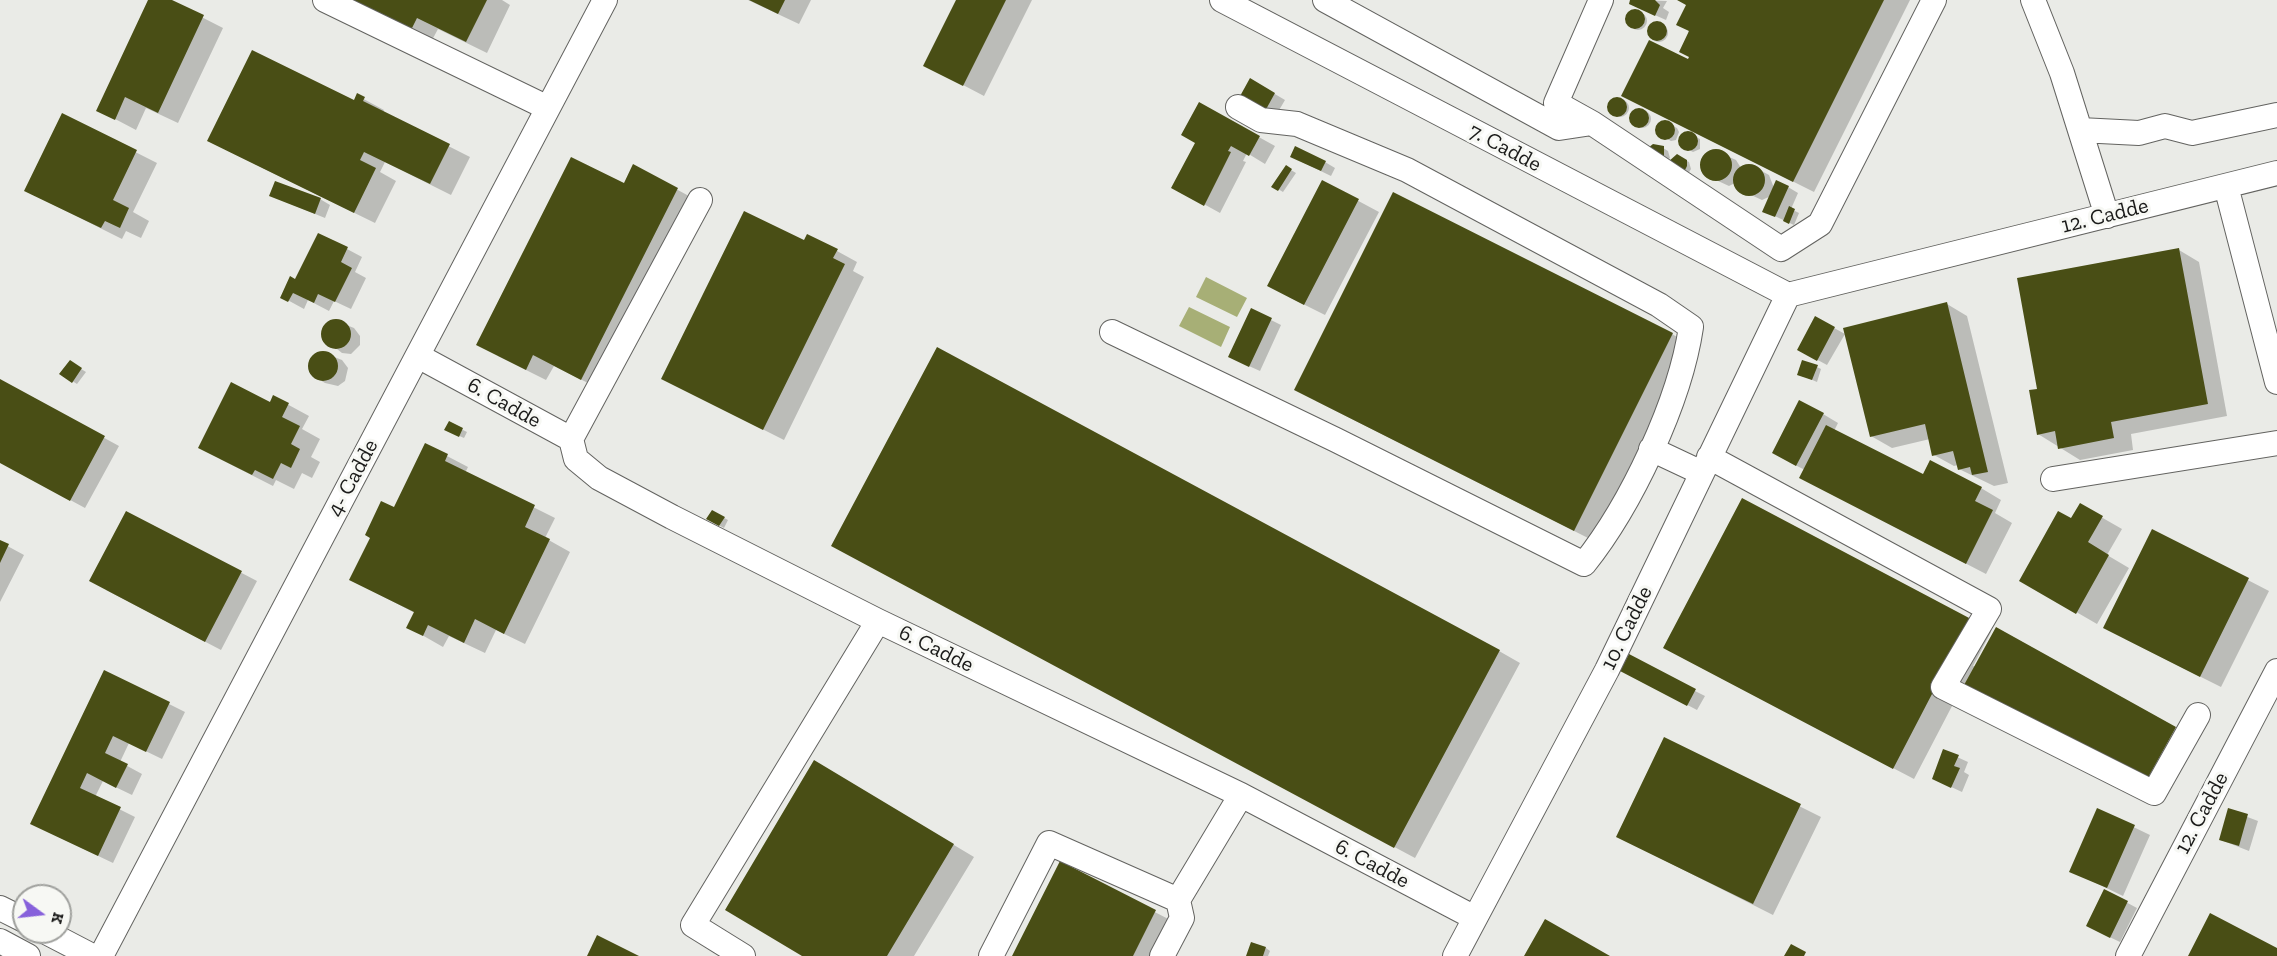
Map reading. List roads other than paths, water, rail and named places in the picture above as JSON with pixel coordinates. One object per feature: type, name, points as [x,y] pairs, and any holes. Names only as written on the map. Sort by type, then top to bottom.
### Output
[{"type":"street","points":[[325,0],[548,108]]},
{"type":"street","name":"4- Cadde","points":[[101,956],[605,0]]},
{"type":"street","name":"7. Cadde","points":[[1222,0],[1788,295]]},
{"type":"street","points":[[1325,0],[1559,128],[1592,123]]},
{"type":"street","points":[[1601,0],[1556,103],[1592,123],[1781,249],[1820,224],[1934,0]]},
{"type":"street","points":[[2033,0],[2062,73],[2107,216]]},
{"type":"street","points":[[1112,332],[1584,564],[1608,533],[1651,449],[1686,360],[1691,327],[1659,305],[1407,170],[1324,134],[1297,124],[1261,120],[1238,107]]},
{"type":"street","points":[[2080,130],[2139,133],[2165,126],[2192,133],[2277,115]]},
{"type":"street","name":"12. Cadde","points":[[1788,295],[2277,173]]},
{"type":"street","points":[[2226,186],[2277,382]]},
{"type":"street","points":[[571,439],[700,200]]},
{"type":"street","name":"10. Cadde","points":[[1455,956],[1607,670],[1788,295]]},
{"type":"street","name":"6. Cadde","points":[[418,356],[571,439],[576,459],[599,478],[878,621],[1241,795],[1475,918]]},
{"type":"street","points":[[2053,479],[2277,443]]},
{"type":"street","points":[[1651,449],[1706,465],[1989,609],[1943,687],[2154,793],[2198,715]]},
{"type":"street","points":[[743,956],[693,925],[878,621]]},
{"type":"street","name":"12. Cadde","points":[[2128,956],[2277,671]]},
{"type":"street","points":[[1162,956],[1182,918],[1178,900],[1241,795]]},
{"type":"street","points":[[991,956],[1049,843],[1178,900]]},
{"type":"street","points":[[0,941],[28,956]]},
{"type":"street","points":[[69,944],[92,956]]}]
